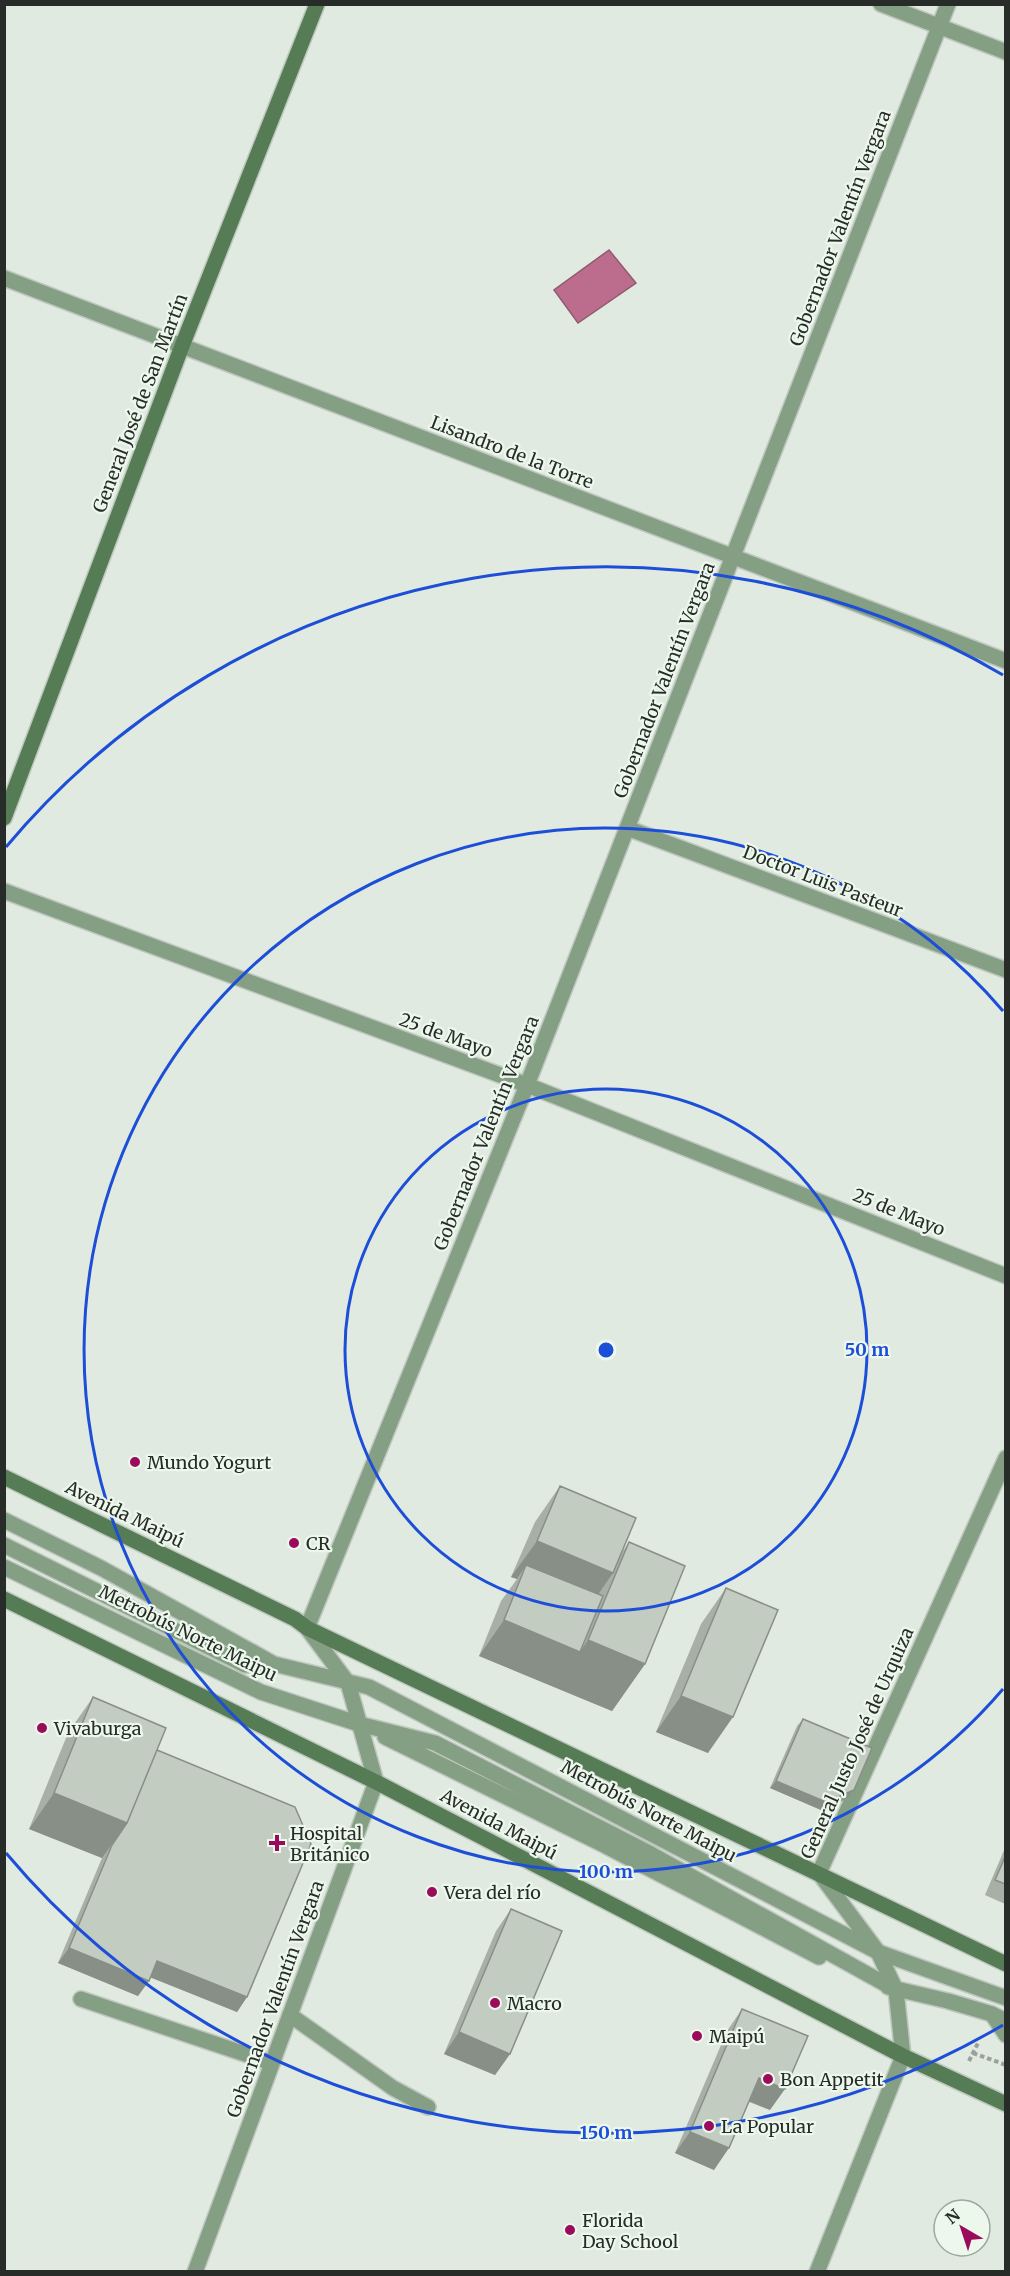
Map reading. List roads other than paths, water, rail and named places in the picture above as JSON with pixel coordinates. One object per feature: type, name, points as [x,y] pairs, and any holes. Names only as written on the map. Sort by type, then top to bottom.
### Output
[{"type":"main road","name":"General José de San Martín","points":[[4,818],[182,346],[317,4]]},
{"type":"main road","name":"Avenida Maipú","points":[[4,1477],[295,1619],[308,1628],[1005,1964]]},
{"type":"main road","name":"Avenida Maipú","points":[[4,1599],[376,1782],[903,2056],[1005,2104]]},
{"type":"street","points":[[881,4],[1005,52]]},
{"type":"street","name":"Gobernador Valentín Vergara","points":[[308,1628],[527,1086],[948,4]]},
{"type":"street","name":"Lisandro de la Torre","points":[[4,278],[1005,661]]},
{"type":"street","name":"Doctor Luis Pasteur","points":[[627,828],[1005,970]]},
{"type":"street","name":"25 de Mayo","points":[[4,891],[527,1086],[1005,1276]]},
{"type":"street","name":"General Justo José de Urquiza","points":[[817,2271],[903,2056],[896,1990],[878,1952],[819,1873],[1005,1458]]},
{"type":"street","name":"Metrobús Norte Maipu","points":[[4,1520],[101,1568],[274,1664],[369,1687],[878,1952],[1005,1998]]},
{"type":"street","name":"Metrobús Norte Maipu","points":[[48,1542],[60,1558],[90,1588]]},
{"type":"street","name":"Metrobús Norte Maipu","points":[[4,1545],[245,1665],[274,1664]]},
{"type":"street","points":[[41,1564],[60,1558]]},
{"type":"street","name":"Metrobús Norte Maipu","points":[[60,1558],[101,1568]]},
{"type":"street","name":"Metrobús Norte Maipu","points":[[4,1567],[261,1692],[358,1724],[607,1839],[651,1854],[896,1990]]},
{"type":"street","points":[[308,1628],[348,1683],[376,1782]]},
{"type":"street","name":"Gobernador Valentín Vergara","points":[[195,2271],[376,1782]]},
{"type":"street","name":"Metrobús Norte Maipu","points":[[607,1839],[632,1854],[649,1870]]},
{"type":"street","name":"Metrobús Norte Maipu","points":[[607,1839],[649,1870],[807,1952],[896,1990],[948,2001],[999,2018],[1005,2035]]},
{"type":"street","name":"Metrobús Norte Maipu","points":[[632,1854],[651,1854]]},
{"type":"street","points":[[81,1999],[272,2063]]},
{"type":"street","points":[[290,2015],[393,2088],[428,2107]]},
{"type":"place","name":"Mundo Yogurt","points":[[135,1462]]},
{"type":"place","name":"CR","points":[[294,1543]]},
{"type":"place","name":"Vivaburga","points":[[42,1728]]},
{"type":"place","name":"Hospital Británico","points":[[277,1843]]},
{"type":"place","name":"Vera del río","points":[[432,1892]]},
{"type":"place","name":"Macro","points":[[495,2003]]},
{"type":"place","name":"Maipú","points":[[697,2036]]},
{"type":"place","name":"Bon Appetit","points":[[768,2079]]},
{"type":"place","name":"La Popular","points":[[709,2126]]},
{"type":"place","name":"Florida Day School","points":[[570,2230]]}]
